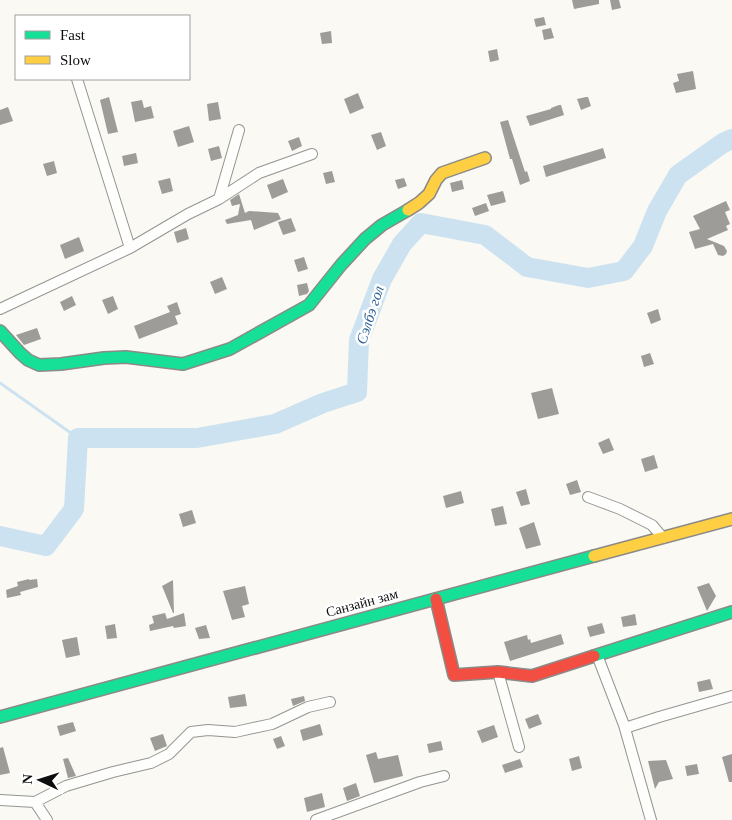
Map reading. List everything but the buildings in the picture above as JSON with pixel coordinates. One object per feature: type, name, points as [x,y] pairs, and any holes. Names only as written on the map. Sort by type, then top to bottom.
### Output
[{"type":"street","points":[[77,80],[130,248]]},
{"type":"street","points":[[219,199],[239,130]]},
{"type":"street","points":[[0,309],[130,248],[188,214],[219,199],[259,173],[312,154]]},
{"type":"street","points":[[0,331],[28,360],[39,365],[126,357],[183,364],[230,349],[310,305],[364,239],[382,225],[419,203],[429,194],[442,173],[484,158]]},
{"type":"street","points":[[588,497],[620,509],[652,525],[663,538]]},
{"type":"street","name":"Санзайн зам","points":[[0,717],[732,519]]},
{"type":"street","points":[[436,599],[454,675],[498,672],[532,676],[732,612]]},
{"type":"street","points":[[597,655],[625,728],[651,820]]},
{"type":"street","points":[[498,672],[519,747]]},
{"type":"street","points":[[625,728],[732,696]]},
{"type":"street","points":[[0,800],[35,802],[66,786],[113,772],[151,764],[169,754],[191,732],[208,730],[235,732],[254,728],[272,724],[308,707],[330,702]]},
{"type":"street","points":[[316,820],[420,782],[444,776]]},
{"type":"street","points":[[35,802],[47,820]]},
{"type":"waterway","name":"Сэлбэ гол","points":[[0,536],[46,546],[74,509],[78,438],[197,438],[275,424],[323,403],[357,392],[359,340],[382,279],[402,244],[421,223],[485,235],[527,267],[588,278],[624,271],[643,246],[657,211],[678,175],[723,143],[732,139]]},
{"type":"waterway","points":[[0,383],[78,438]]},
{"type":"traffic: fast","points":[[0,331],[28,360],[39,365],[126,357],[183,364],[230,349],[309,305],[365,239],[382,225],[408,210]]},
{"type":"traffic: fast","points":[[0,717],[594,556]]},
{"type":"traffic: fast","points":[[594,656],[732,612]]},
{"type":"traffic: slow","points":[[408,210],[429,194],[442,173],[485,158]]},
{"type":"traffic: slow","points":[[594,556],[732,519]]},
{"type":"traffic: jam","points":[[436,599],[454,675],[498,672],[532,676],[594,656]]}]
